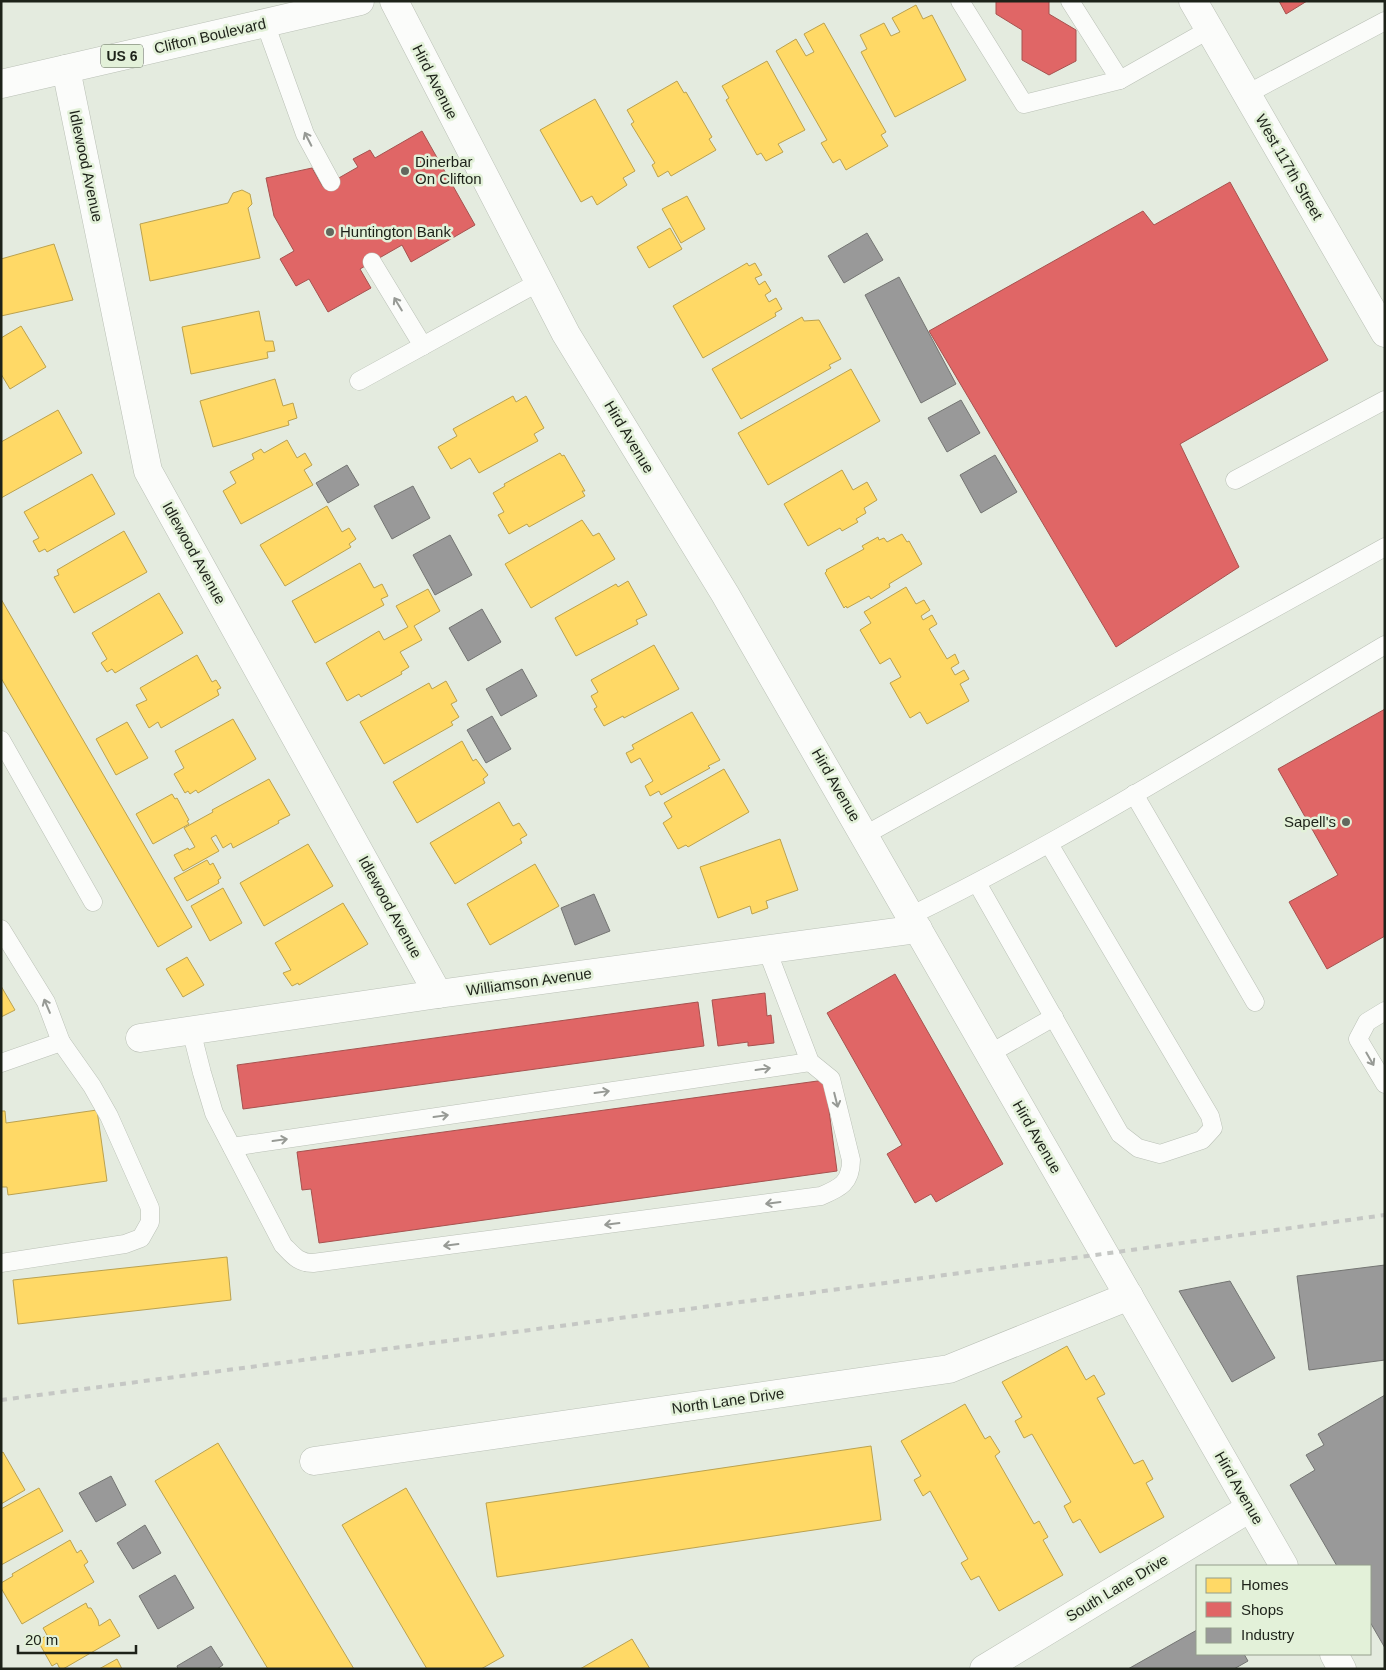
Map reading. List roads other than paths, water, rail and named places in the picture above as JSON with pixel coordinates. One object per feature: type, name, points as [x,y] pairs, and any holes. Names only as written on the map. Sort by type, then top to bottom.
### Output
[{"type":"street","name":"Clifton Boulevard","points":[[1,84],[360,1]]},
{"type":"street","name":"Hird Avenue","points":[[394,1],[566,334],[725,594],[1283,1565]]},
{"type":"street","name":"West 117th Street","points":[[1193,1],[1385,333]]},
{"type":"street","name":"Idlewood Avenue","points":[[66,69],[148,471],[438,994]]},
{"type":"street","name":"Williamson Avenue","points":[[140,1038],[438,994],[767,950],[914,922]]},
{"type":"street","name":"North Lane Drive","points":[[314,1461],[950,1368],[1129,1296]]},
{"type":"street","name":"South Lane Drive","points":[[984,1669],[1250,1508]]},
{"type":"street","points":[[1335,1655],[1342,1669]]},
{"type":"lane","points":[[960,1],[1024,104],[1120,80],[1210,30]]},
{"type":"lane","points":[[1072,2],[1120,80]]},
{"type":"lane","points":[[1247,94],[1385,21]]},
{"type":"lane","points":[[265,23],[305,134],[331,182]]},
{"type":"lane","points":[[372,262],[424,346]]},
{"type":"lane","points":[[360,381],[539,282]]},
{"type":"lane","points":[[1235,480],[1385,400]]},
{"type":"lane","points":[[865,835],[1385,547]]},
{"type":"lane","points":[[914,922],[977,883],[1049,844],[1385,645]]},
{"type":"lane","points":[[1,740],[93,902]]},
{"type":"lane","points":[[1134,794],[1255,1002]]},
{"type":"lane","points":[[977,883],[1120,1134],[1138,1148],[1160,1154],[1202,1140],[1213,1128],[1210,1116],[1049,844]]},
{"type":"lane","points":[[1,929],[46,1002],[61,1042],[92,1086],[109,1116],[150,1208],[150,1222],[141,1238],[125,1244],[1,1263]]},
{"type":"lane","points":[[191,1030],[214,1113],[283,1244],[304,1263],[821,1196],[836,1190],[846,1181],[851,1171],[851,1160],[831,1079],[810,1062],[767,950]]},
{"type":"lane","points":[[1385,1011],[1367,1022],[1358,1039],[1385,1084]]},
{"type":"lane","points":[[989,1054],[1054,1017]]},
{"type":"lane","points":[[1,1063],[61,1042]]},
{"type":"lane","points":[[232,1147],[810,1062]]},
{"type":"railway","points":[[1,1400],[1385,1215]]},
{"type":"place","name":"Dinerbar On Clifton","points":[[405,171]]},
{"type":"place","name":"Huntington Bank","points":[[330,232]]},
{"type":"place","name":"Sapell's","points":[[1346,822]]}]
